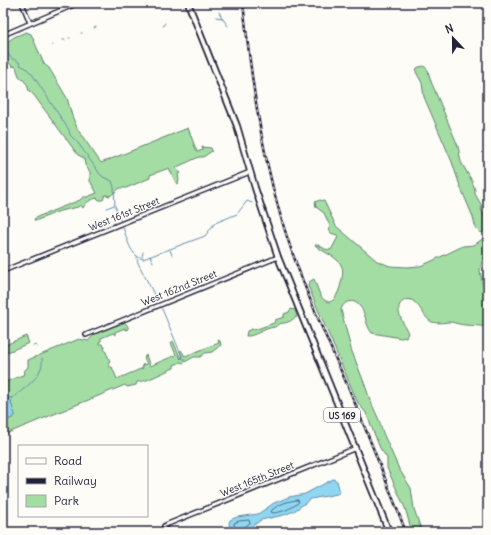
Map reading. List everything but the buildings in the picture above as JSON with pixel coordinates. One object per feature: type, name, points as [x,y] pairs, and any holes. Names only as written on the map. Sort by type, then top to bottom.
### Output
[{"type":"highway","name":"US 169","points":[[188,3],[237,126],[261,208],[278,257],[390,532]]},
{"type":"street","points":[[22,3],[30,23]]},
{"type":"street","points":[[3,35],[78,3]]},
{"type":"street","name":"West 161st Street","points":[[3,271],[250,172]]},
{"type":"street","name":"West 162nd Street","points":[[86,335],[278,257]]},
{"type":"street","name":"West 165th Street","points":[[164,532],[164,526],[174,521],[356,448]]},
{"type":"green space","points":[[26,32],[31,34],[44,64],[49,68],[67,98],[78,130],[101,163],[188,128],[197,152],[203,150],[202,147],[211,148],[212,151],[203,157],[199,157],[177,167],[176,169],[181,173],[178,174],[178,184],[176,183],[169,168],[150,175],[150,178],[126,188],[120,188],[110,196],[105,195],[103,200],[99,200],[97,198],[90,200],[83,208],[80,205],[78,207],[60,211],[35,221],[34,219],[37,217],[80,200],[83,197],[97,193],[90,181],[90,172],[85,165],[84,158],[78,155],[33,94],[29,91],[27,84],[19,76],[16,67],[12,66],[3,56],[3,45],[14,37]]},
{"type":"green space","points":[[424,66],[428,70],[430,79],[458,146],[461,162],[472,181],[475,194],[482,206],[481,209],[488,226],[486,231],[480,233],[476,229],[473,217],[452,162],[424,97],[422,83],[416,72],[417,68]]},
{"type":"green space","points":[[320,200],[324,201],[336,226],[377,261],[390,266],[420,266],[463,246],[474,245],[488,235],[488,252],[482,261],[480,270],[483,287],[488,295],[488,328],[462,325],[451,322],[432,322],[428,320],[415,302],[407,300],[402,302],[399,309],[400,317],[408,333],[406,337],[401,338],[372,333],[369,329],[362,309],[355,302],[350,301],[346,303],[341,310],[351,349],[370,400],[399,469],[411,488],[414,509],[422,532],[412,532],[405,508],[387,468],[387,458],[380,448],[366,413],[358,403],[308,286],[309,282],[314,279],[318,291],[322,297],[326,301],[330,302],[334,300],[337,295],[343,271],[340,263],[334,257],[315,245],[331,250],[338,237],[337,235],[331,233],[329,230],[330,226],[324,213],[316,207],[315,202]]},
{"type":"green space","points":[[291,309],[295,310],[297,317],[289,322],[246,336],[247,331],[274,323],[275,320],[284,317],[284,314],[289,312]]},
{"type":"green space","points":[[124,322],[129,329],[126,330],[125,328],[115,332],[115,335],[113,333],[101,338],[101,341],[99,342],[106,347],[104,348],[110,361],[108,363],[110,367],[112,367],[117,379],[143,368],[142,365],[147,364],[144,358],[146,355],[150,366],[176,355],[171,343],[173,341],[181,359],[181,350],[185,356],[219,343],[218,340],[220,341],[221,345],[212,352],[205,353],[200,357],[194,357],[183,363],[181,362],[174,365],[174,368],[150,379],[137,382],[136,385],[127,387],[125,385],[3,435],[3,422],[14,417],[15,415],[11,398],[3,399],[3,383],[25,374],[24,371],[28,367],[28,360],[79,339],[88,341],[96,333]]},
{"type":"green space","points":[[26,336],[29,343],[3,354],[3,346]]},
{"type":"water","points":[[12,398],[11,403],[15,415],[14,417],[3,422],[3,399]]},
{"type":"water","points":[[333,479],[337,481],[340,492],[337,494],[311,499],[294,511],[284,515],[261,520],[244,532],[232,532],[230,530],[230,520],[237,517],[258,514],[274,503],[289,497],[305,494]]},
{"type":"waterway","points":[[219,12],[228,26]]},
{"type":"waterway","points":[[216,17],[221,18]]},
{"type":"waterway","points":[[3,43],[11,58],[19,62],[20,65],[32,74],[69,130],[70,135],[78,143],[100,174],[112,181],[114,187],[115,206],[120,220]]},
{"type":"waterway","points":[[123,227],[132,250],[143,259],[205,236],[215,223],[237,214],[247,201],[252,203]]},
{"type":"waterway","points":[[107,208],[114,205]]},
{"type":"waterway","points":[[170,250],[172,255]]},
{"type":"waterway","points":[[142,257],[143,252]]},
{"type":"waterway","points":[[150,256],[153,262]]},
{"type":"waterway","points":[[137,257],[138,263],[157,300]]},
{"type":"waterway","points":[[162,309],[183,359],[185,359]]},
{"type":"waterway","points":[[33,346],[36,345],[37,347]]},
{"type":"waterway","points":[[12,398],[28,386],[37,376],[42,364],[42,358]]},
{"type":"railway","points":[[243,3],[253,83],[262,136],[280,214],[294,259],[371,442],[406,532]]}]
